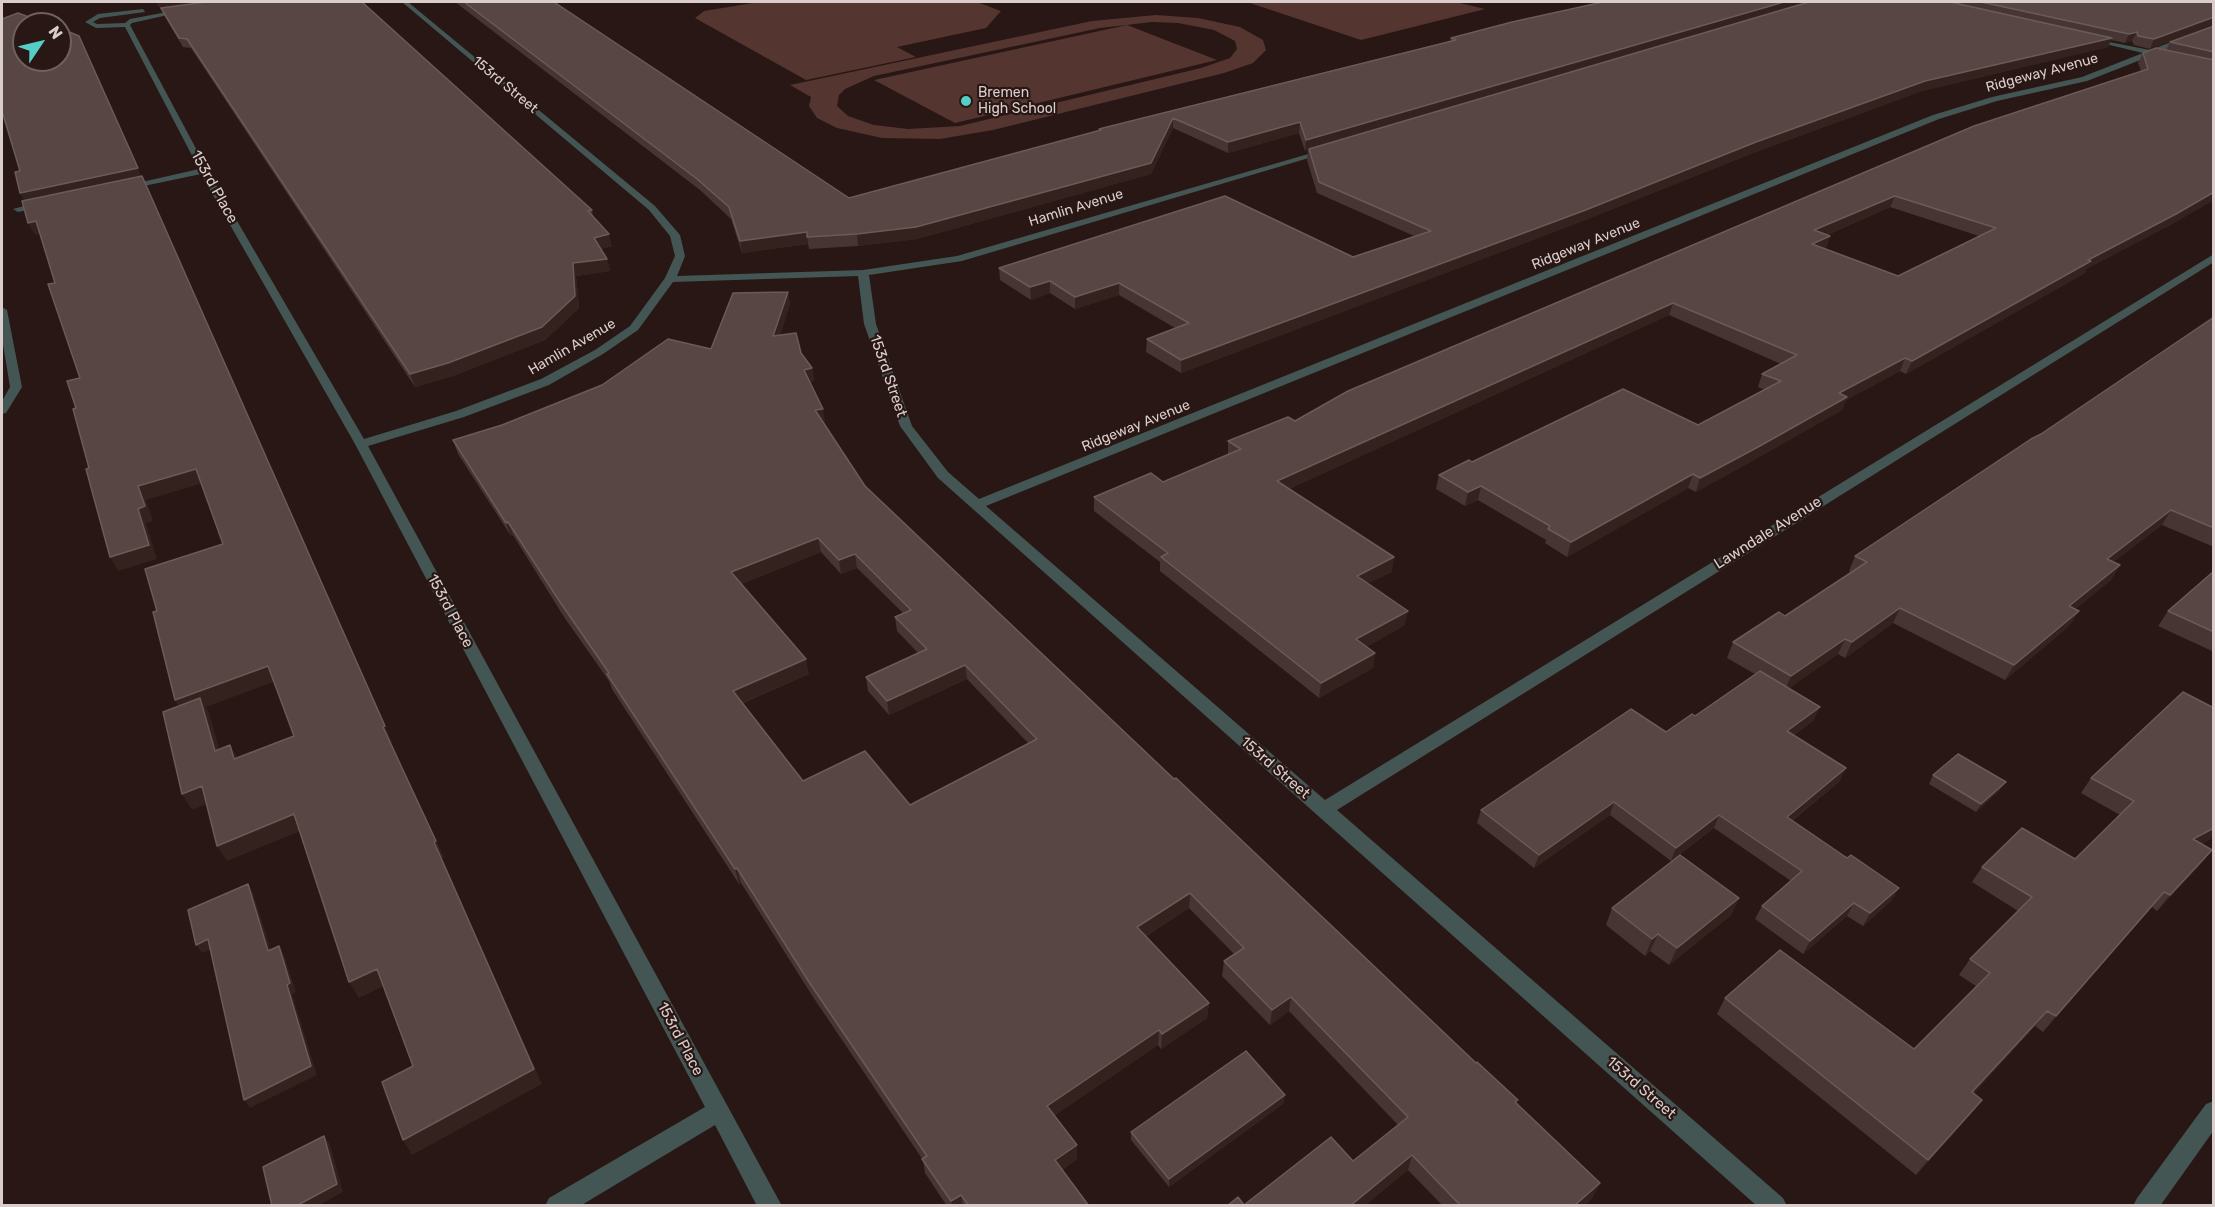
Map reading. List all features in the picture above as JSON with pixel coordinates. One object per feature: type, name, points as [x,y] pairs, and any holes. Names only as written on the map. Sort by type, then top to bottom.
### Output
[{"type":"street","name":"153rd Street","points":[[405,2],[664,221],[675,235],[680,247],[678,264],[670,279]]},
{"type":"street","points":[[151,15],[149,11],[135,11],[98,16],[88,22],[96,27],[128,23],[151,15],[187,10]]},
{"type":"street","name":"153rd Place","points":[[128,23],[204,171],[361,444],[770,1206]]},
{"type":"street","name":"Ridgeway Avenue","points":[[976,505],[1936,117],[1995,99],[2084,79],[2214,28]]},
{"type":"street","points":[[2085,38],[2170,57]]},
{"type":"street","name":"Hamlin Avenue","points":[[361,444],[460,414],[545,382],[599,352],[634,328],[670,279],[863,273],[958,259],[1334,147]]},
{"type":"street","points":[[111,190],[204,171]]},
{"type":"street","points":[[18,209],[53,202]]},
{"type":"street","name":"Lawndale Avenue","points":[[1323,810],[2214,257]]},
{"type":"street","name":"153rd Street","points":[[863,273],[870,324],[906,426],[943,475],[1775,1206]]},
{"type":"street","points":[[2,310],[16,387],[2,410]]},
{"type":"street","points":[[558,1206],[718,1111]]},
{"type":"street","points":[[2145,1206],[2214,1111]]},
{"type":"shaded area","points":[[759,2],[977,2],[1001,11],[986,28],[897,47],[916,57],[806,80],[695,18],[704,11]]},
{"type":"shaded area","points":[[1247,2],[1456,2],[1485,9],[1361,40]]},
{"type":"shaded area","points":[[1156,15],[1198,18],[1240,27],[1263,40],[1266,50],[1253,63],[1224,73],[993,130],[940,139],[882,138],[837,128],[817,118],[809,106],[811,97],[790,85],[1092,21]],"holes":[[[1152,22],[1178,23],[1214,30],[1235,41],[1237,49],[1230,58],[1201,68],[960,126],[908,129],[874,125],[848,116],[837,106],[839,95],[845,89],[874,76],[1100,28]]]},
{"type":"shaded area","points":[[1127,25],[1217,60],[955,123],[874,80]]},
{"type":"building","points":[[206,2],[362,2],[592,210],[588,211],[609,234],[594,238],[607,259],[573,263],[575,296],[542,327],[448,363],[410,374],[187,39],[179,38],[161,8]]},
{"type":"building","points":[[464,2],[554,2],[849,198],[1101,130],[1099,129],[1456,40],[1451,38],[1512,22],[1603,2],[1784,2],[1306,140],[1300,122],[1228,142],[1173,118],[1151,163],[916,227],[807,237],[807,232],[740,241],[729,207],[697,179]]},
{"type":"building","points":[[1809,2],[1950,2],[2112,38],[1925,81],[1756,142],[1583,211],[1181,360],[1147,339],[1189,323],[1119,283],[1075,297],[1050,281],[1030,287],[999,268],[1225,196],[1353,257],[1431,231],[1319,182],[1309,149]]},
{"type":"building","points":[[1981,2],[2214,2],[2214,17],[2154,39],[2138,36],[2137,32],[2129,34]]},
{"type":"building","points":[[12,15],[12,72],[72,72],[72,33],[79,36],[138,168],[20,193],[15,172],[20,171],[2,111],[2,19]]},
{"type":"building","points":[[2214,26],[2214,52],[2170,42]]},
{"type":"building","points":[[2156,48],[2214,60],[2214,192],[2088,260],[2091,261],[1912,361],[1905,358],[1839,393],[1847,397],[1758,447],[1700,478],[1693,474],[1571,542],[1548,529],[1550,526],[1481,486],[1468,492],[1439,475],[1469,460],[1472,462],[1623,389],[1698,425],[1781,381],[1762,374],[1797,355],[1673,303],[1277,481],[1394,557],[1357,576],[1408,611],[1356,639],[1375,653],[1321,683],[1161,557],[1168,553],[1094,497],[1151,473],[1163,482],[1241,449],[1228,441],[1288,417],[1295,421],[1348,391],[1974,126],[2148,69],[2143,53]],"holes":[[[1895,196],[1996,228],[1898,276],[1812,244],[1830,236],[1814,230]]]},
{"type":"building","points":[[142,176],[385,726],[383,727],[436,841],[434,842],[534,1069],[403,1140],[382,1082],[413,1066],[377,969],[349,982],[294,814],[217,846],[202,786],[182,794],[163,712],[200,698],[215,751],[230,745],[234,759],[294,736],[268,666],[175,700],[153,612],[157,611],[145,569],[223,544],[196,469],[138,486],[145,506],[138,509],[149,545],[110,557],[86,469],[89,468],[73,409],[76,408],[67,381],[80,378],[48,284],[55,283],[36,221],[28,223],[22,201]]},
{"type":"building","points":[[788,292],[773,336],[796,333],[801,353],[812,368],[804,370],[823,409],[815,410],[865,486],[1476,1063],[1518,1100],[1515,1102],[1600,1183],[1574,1206],[1461,1206],[1412,1155],[1350,1206],[1227,1206],[1238,1197],[1244,1205],[1331,1137],[1353,1161],[1408,1117],[1291,997],[1272,1010],[1224,961],[1244,948],[1190,893],[1137,927],[1209,1003],[1162,1034],[1159,1030],[1047,1106],[1077,1145],[1055,1160],[1089,1206],[969,1206],[961,1195],[951,1201],[922,1159],[927,1156],[809,982],[737,868],[735,869],[607,674],[609,673],[508,522],[506,523],[453,440],[502,425],[602,385],[668,339],[711,349],[733,293]],"holes":[[[818,538],[839,560],[855,554],[911,610],[895,617],[927,649],[866,677],[887,701],[965,665],[1037,739],[910,805],[865,751],[803,781],[733,691],[806,659],[731,572]]]},
{"type":"building","points":[[2214,317],[2214,528],[2171,510],[2107,559],[2120,565],[2069,606],[2079,611],[2014,665],[1900,608],[1852,642],[1845,639],[1791,676],[1733,642],[1779,612],[1785,616],[1867,562],[1855,556]]},
{"type":"building","points":[[2214,571],[2214,632],[2168,611]]},
{"type":"building","points":[[1760,671],[1820,707],[1787,731],[1846,768],[1787,817],[1847,858],[1851,855],[1899,888],[1870,913],[1854,903],[1810,941],[1762,906],[1802,871],[1719,815],[1676,848],[1614,802],[1539,855],[1481,810],[1631,709],[1666,732],[1692,714],[1695,716]]},
{"type":"building","points":[[2183,692],[2214,708],[2214,828],[2193,839],[2212,850],[2170,895],[2164,892],[2056,1016],[2047,1011],[1972,1092],[1982,1100],[1928,1160],[1725,998],[1780,950],[1914,1049],[1990,973],[1970,959],[2032,897],[1982,867],[2022,828],[2075,859],[2134,801],[2091,778]]},
{"type":"building","points":[[1958,754],[2006,782],[1981,804],[1933,775]]},
{"type":"building","points":[[1680,855],[1739,898],[1677,948],[1658,934],[1652,939],[1612,908]]},
{"type":"building","points":[[248,884],[268,951],[279,946],[290,983],[287,985],[311,1066],[244,1100],[208,939],[196,945],[188,910]]},
{"type":"building","points":[[1246,1051],[1285,1095],[1169,1179],[1131,1132]]},
{"type":"building","points":[[324,1136],[337,1184],[296,1206],[272,1206],[263,1167]]},
{"type":"place","name":"Bremen High School","points":[[966,101]]}]
